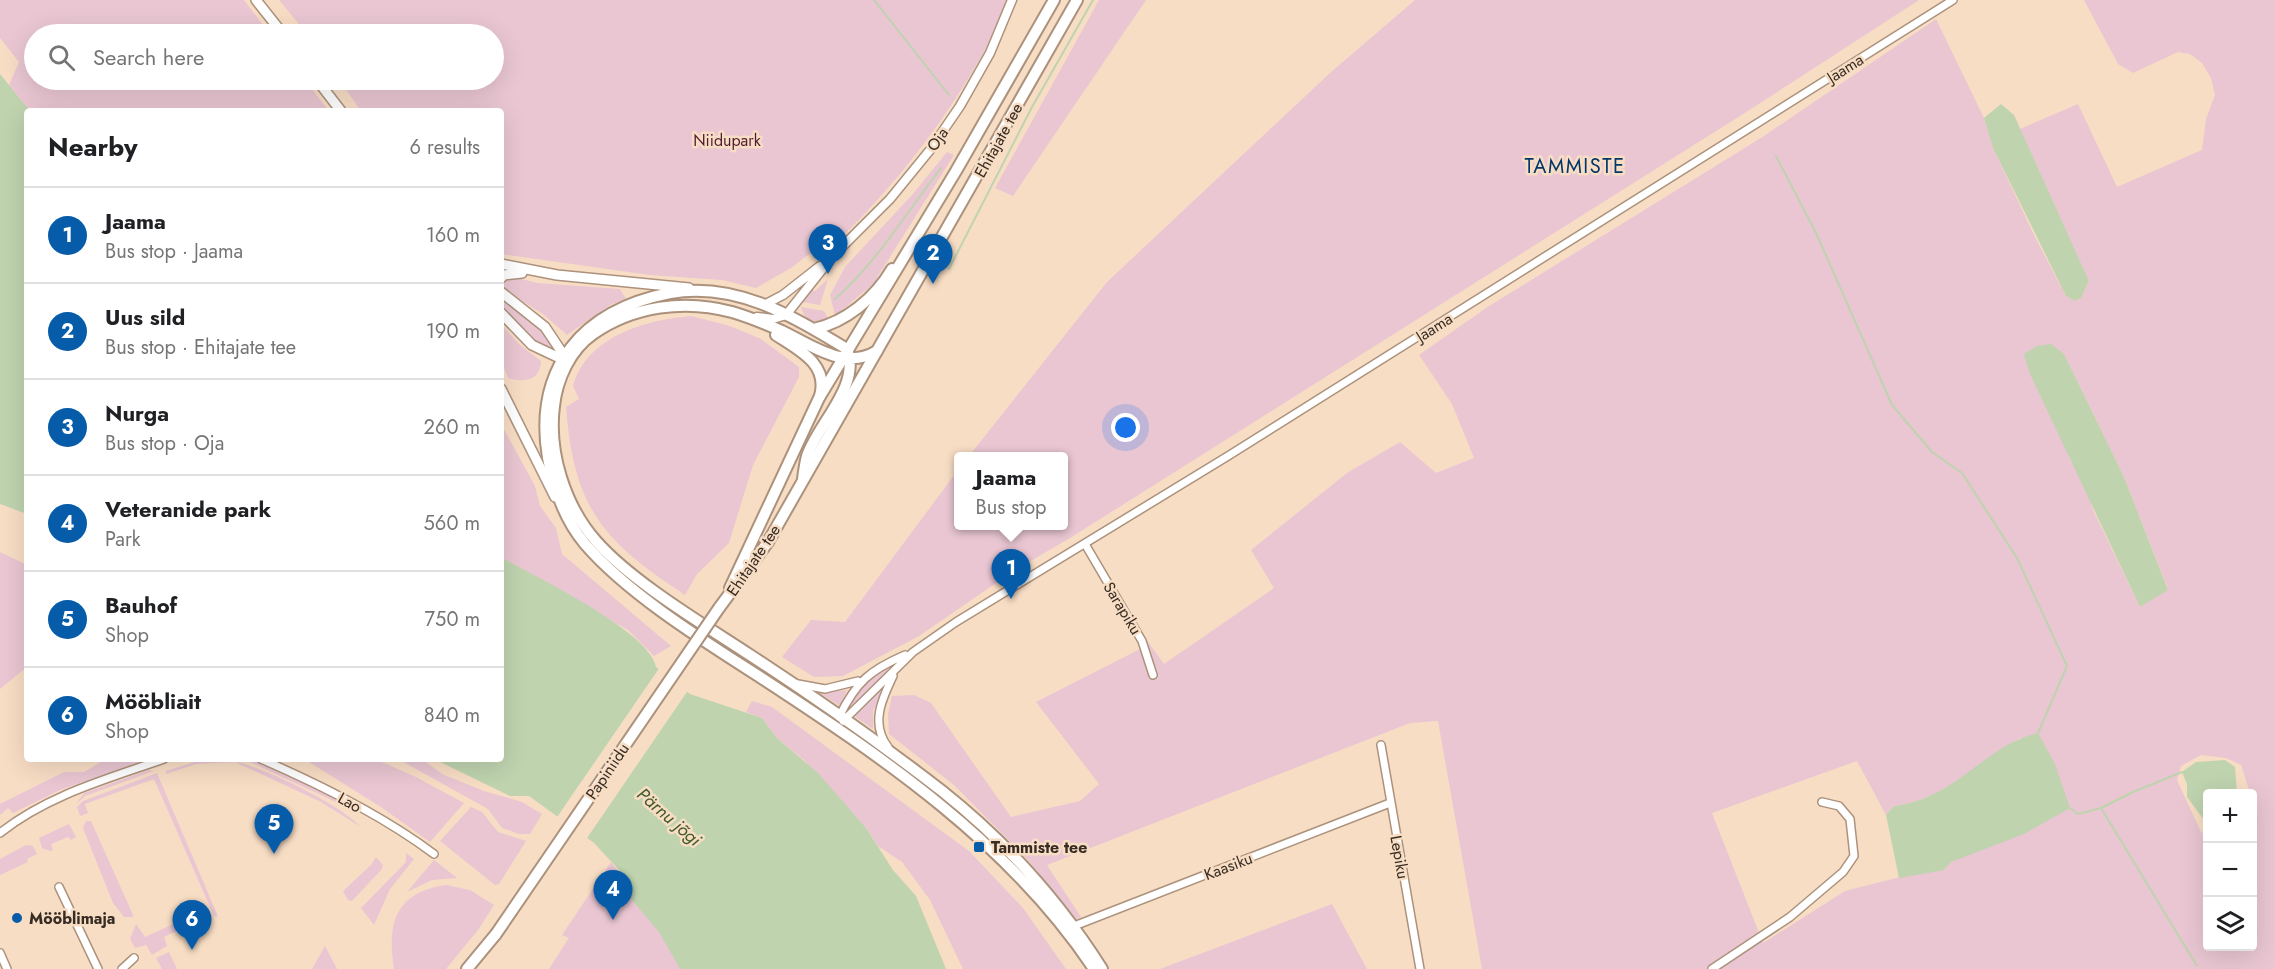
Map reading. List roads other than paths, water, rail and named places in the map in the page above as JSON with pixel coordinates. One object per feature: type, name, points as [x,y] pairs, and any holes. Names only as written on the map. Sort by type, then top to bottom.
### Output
[{"type":"main road","points":[[256,0],[275,24]]},
{"type":"main road","name":"Ehitajate tee","points":[[719,608],[819,398],[956,171],[1054,0]]},
{"type":"main road","name":"Ehitajate tee","points":[[719,608],[768,542],[1077,0]]},
{"type":"main road","points":[[325,90],[339,108]]},
{"type":"main road","points":[[814,329],[835,324],[873,293],[886,278],[944,181],[956,171]]},
{"type":"main road","points":[[504,265],[557,275]]},
{"type":"main road","points":[[504,277],[513,273],[557,275],[732,293],[764,305],[814,329],[847,355],[849,373],[808,455],[802,479]]},
{"type":"main road","points":[[560,507],[546,444],[545,415],[550,387],[564,359],[587,329],[616,312],[654,297],[698,289]]},
{"type":"main road","points":[[504,294],[545,327],[564,359]]},
{"type":"main road","points":[[877,351],[866,358],[819,351],[781,331],[742,315],[716,308],[687,306],[646,310],[613,322],[593,334],[564,359],[554,401],[553,440],[563,482],[582,522],[611,556],[711,630],[842,717],[960,806],[1011,853],[1102,969]]},
{"type":"main road","points":[[742,315],[799,350],[817,366],[822,381],[819,398]]},
{"type":"main road","points":[[504,316],[532,345],[564,359]]},
{"type":"main road","points":[[504,395],[560,507],[585,544],[628,583],[693,634],[834,728],[961,823],[1010,866],[1071,927],[1094,969]]},
{"type":"main road","name":"Papiniidu","points":[[474,969],[719,608]]},
{"type":"main road","name":"Papiniidu","points":[[467,969],[496,934]]},
{"type":"street","name":"Oja","points":[[786,315],[832,257],[890,199],[930,150],[960,106],[990,52],[1012,0]]},
{"type":"street","name":"Jaama","points":[[791,682],[825,689],[862,679],[913,652],[1953,0]]},
{"type":"street","name":"Oja","points":[[764,305],[783,295],[832,257]]},
{"type":"street","points":[[742,315],[773,319],[786,315]]},
{"type":"street","name":"Sarapiku","points":[[1085,544],[1142,641],[1153,675]]},
{"type":"street","name":"Jaama","points":[[834,728],[842,717],[913,652]]},
{"type":"street","name":"Jaama","points":[[895,756],[880,735],[878,714],[896,668]]},
{"type":"street","name":"Jaama","points":[[842,717],[850,694],[862,679]]},
{"type":"street","name":"Lepiku","points":[[1381,745],[1420,969]]},
{"type":"street","points":[[0,833],[37,808],[65,795],[156,762]]},
{"type":"street","name":"Lao","points":[[267,762],[340,796],[411,837],[434,854]]},
{"type":"street","points":[[1712,969],[1790,917],[1843,872],[1854,856],[1850,819],[1839,806],[1822,802]]},
{"type":"street","name":"Kaasiku","points":[[1071,927],[1390,804]]},
{"type":"street","points":[[59,887],[98,969]]},
{"type":"street","points":[[0,953],[7,969]]},
{"type":"street","points":[[122,969],[134,958]]},
{"type":"water","points":[[0,74],[28,108],[24,108],[24,513],[0,504]]},
{"type":"water","points":[[2001,104],[2014,115],[2089,281],[2081,298],[2075,301],[2066,296],[1993,148],[1984,118]]},
{"type":"water","points":[[2051,344],[2064,354],[2124,477],[2168,590],[2140,607],[2030,374],[2024,354],[2037,346]]},
{"type":"water","name":"Pärnu jõgi","points":[[504,559],[589,606],[634,637],[649,653],[656,667],[690,694],[762,718],[777,738],[818,773],[866,828],[893,870],[916,896],[946,969],[680,969],[659,932],[632,900],[620,871],[594,843],[529,796],[510,796],[440,762],[504,762]]},
{"type":"water","points":[[2038,733],[2055,764],[2070,808],[2024,834],[1951,862],[1944,870],[1899,878],[1886,815],[1894,806],[1936,793],[2001,749]]},
{"type":"water","points":[[2225,760],[2235,767],[2237,789],[2203,789],[2203,819],[2187,797],[2187,784],[2182,772],[2196,762]]},
{"type":"waterway","points":[[874,0],[949,95]]},
{"type":"waterway","points":[[949,269],[1032,107],[1093,0]]},
{"type":"waterway","points":[[1776,156],[1816,233],[1892,405],[1932,452],[1962,473],[2017,558],[2067,666],[2038,733]]},
{"type":"waterway","points":[[835,299],[878,253],[941,168]]},
{"type":"waterway","points":[[2101,808],[2182,772]]},
{"type":"waterway","points":[[2070,808],[2078,814],[2101,808],[2197,966]]},
{"type":"place","name":"Nurga","points":[[828,274]]},
{"type":"place","name":"Uus sild","points":[[933,284]]},
{"type":"place","name":"Jaama","points":[[1011,599]]},
{"type":"place","name":"Tammiste tee","points":[[979,847]]},
{"type":"place","name":"Bauhof","points":[[274,854]]},
{"type":"place","name":"Mööblimaja","points":[[17,918]]},
{"type":"place","name":"Veteranide park","points":[[613,920]]},
{"type":"place","name":"Mööbliait","points":[[192,950]]},
{"type":"district","name":"TAMMISTE","points":[[1575,166]]},
{"type":"park label","name":"Niidupark","points":[[727,140]]}]
